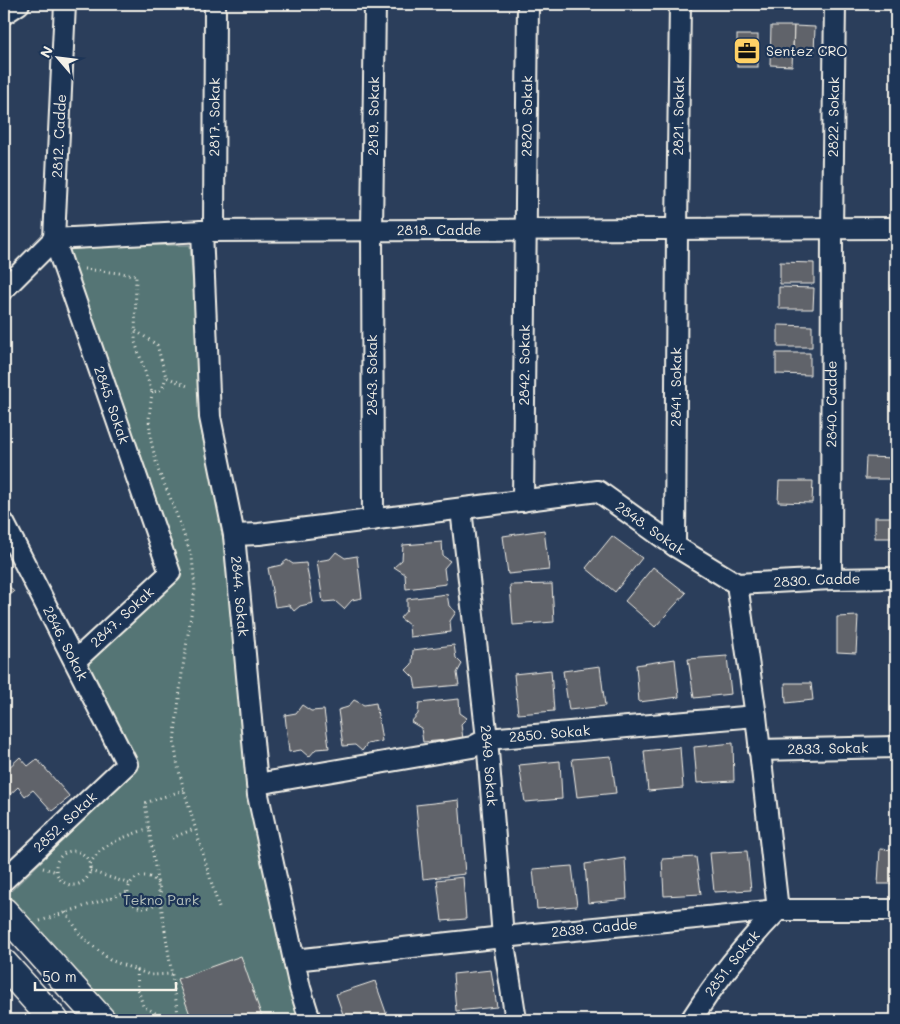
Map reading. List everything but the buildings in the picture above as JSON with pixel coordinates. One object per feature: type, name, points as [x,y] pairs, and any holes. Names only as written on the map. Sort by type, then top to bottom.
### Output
[{"type":"main road","points":[[11,920],[101,1020]]},
{"type":"main road","points":[[4,964],[54,1020]]},
{"type":"street","points":[[4,14],[18,4]]},
{"type":"street","name":"2812. Cadde","points":[[54,239],[65,4]]},
{"type":"street","name":"2817. Sokak","points":[[208,230],[215,4]]},
{"type":"street","name":"2819. Sokak","points":[[372,230],[375,4]]},
{"type":"street","name":"2820. Sokak","points":[[524,229],[528,4]]},
{"type":"street","name":"2821. Sokak","points":[[677,229],[680,4]]},
{"type":"street","name":"2822. Sokak","points":[[832,228],[836,4]]},
{"type":"street","name":"2840. Cadde","points":[[831,579],[832,228]]},
{"type":"street","name":"2818. Cadde","points":[[54,239],[208,230],[896,228]]},
{"type":"street","name":"2842. Sokak","points":[[523,501],[524,229]]},
{"type":"street","name":"2841. Sokak","points":[[675,546],[677,229]]},
{"type":"street","name":"2844. Sokak","points":[[208,230],[210,417],[234,535],[257,784],[294,960]]},
{"type":"street","name":"2843. Sokak","points":[[372,230],[373,520]]},
{"type":"street","points":[[4,289],[54,239]]},
{"type":"street","name":"2845. Sokak","points":[[54,239],[170,573]]},
{"type":"street","name":"2848. Sokak","points":[[234,535],[259,534],[598,491],[675,546],[737,584]]},
{"type":"street","name":"2849. Sokak","points":[[461,508],[487,739],[503,937],[516,1020]]},
{"type":"street","name":"2846. Sokak","points":[[4,523],[127,764]]},
{"type":"street","name":"2847. Sokak","points":[[75,661],[170,573]]},
{"type":"street","name":"2830. Cadde","points":[[737,584],[896,578]]},
{"type":"street","points":[[737,584],[756,716],[778,910]]},
{"type":"street","name":"2850. Sokak","points":[[257,784],[472,747],[487,739],[756,716]]},
{"type":"street","name":"2833. Sokak","points":[[759,750],[896,747]]},
{"type":"street","name":"2852. Sokak","points":[[4,880],[127,764]]},
{"type":"street","name":"2839. Cadde","points":[[294,960],[778,910],[896,910]]},
{"type":"street","name":"2851. Sokak","points":[[691,1020],[730,963],[778,910]]},
{"type":"street","points":[[294,960],[310,1020]]},
{"type":"path","points":[[64,267],[136,275],[136,342],[152,392],[151,441],[158,470],[192,557],[195,589],[176,713],[174,742],[178,767],[194,829],[219,908]]},
{"type":"path","points":[[136,331],[157,345],[166,377],[163,387],[158,391],[152,392]]},
{"type":"path","points":[[166,377],[209,395]]},
{"type":"path","points":[[137,970],[138,989],[143,1006],[159,1015],[178,1020],[172,974],[159,888],[154,880],[144,876],[138,877],[130,884],[128,892],[132,904],[137,906],[146,908],[156,903],[160,894],[145,803],[184,790]]},
{"type":"path","points":[[90,865],[84,855],[74,851],[63,854],[59,858],[56,870],[60,880],[70,885],[85,881],[95,855],[102,848],[149,828]]},
{"type":"path","points":[[172,838],[194,829]]},
{"type":"path","points":[[90,871],[130,884]]},
{"type":"path","points":[[11,920],[66,912],[128,892]]},
{"type":"path","points":[[66,912],[81,936],[110,960],[150,976],[172,974]]},
{"type":"green space","name":"Tekno Park","points":[[67,245],[190,245],[202,410],[223,540],[246,762],[303,1020],[121,1020],[7,895],[139,766],[86,663],[172,586],[181,575],[64,267]]},
{"type":"place","name":"Sentez CRO","points":[[747,51]]}]
